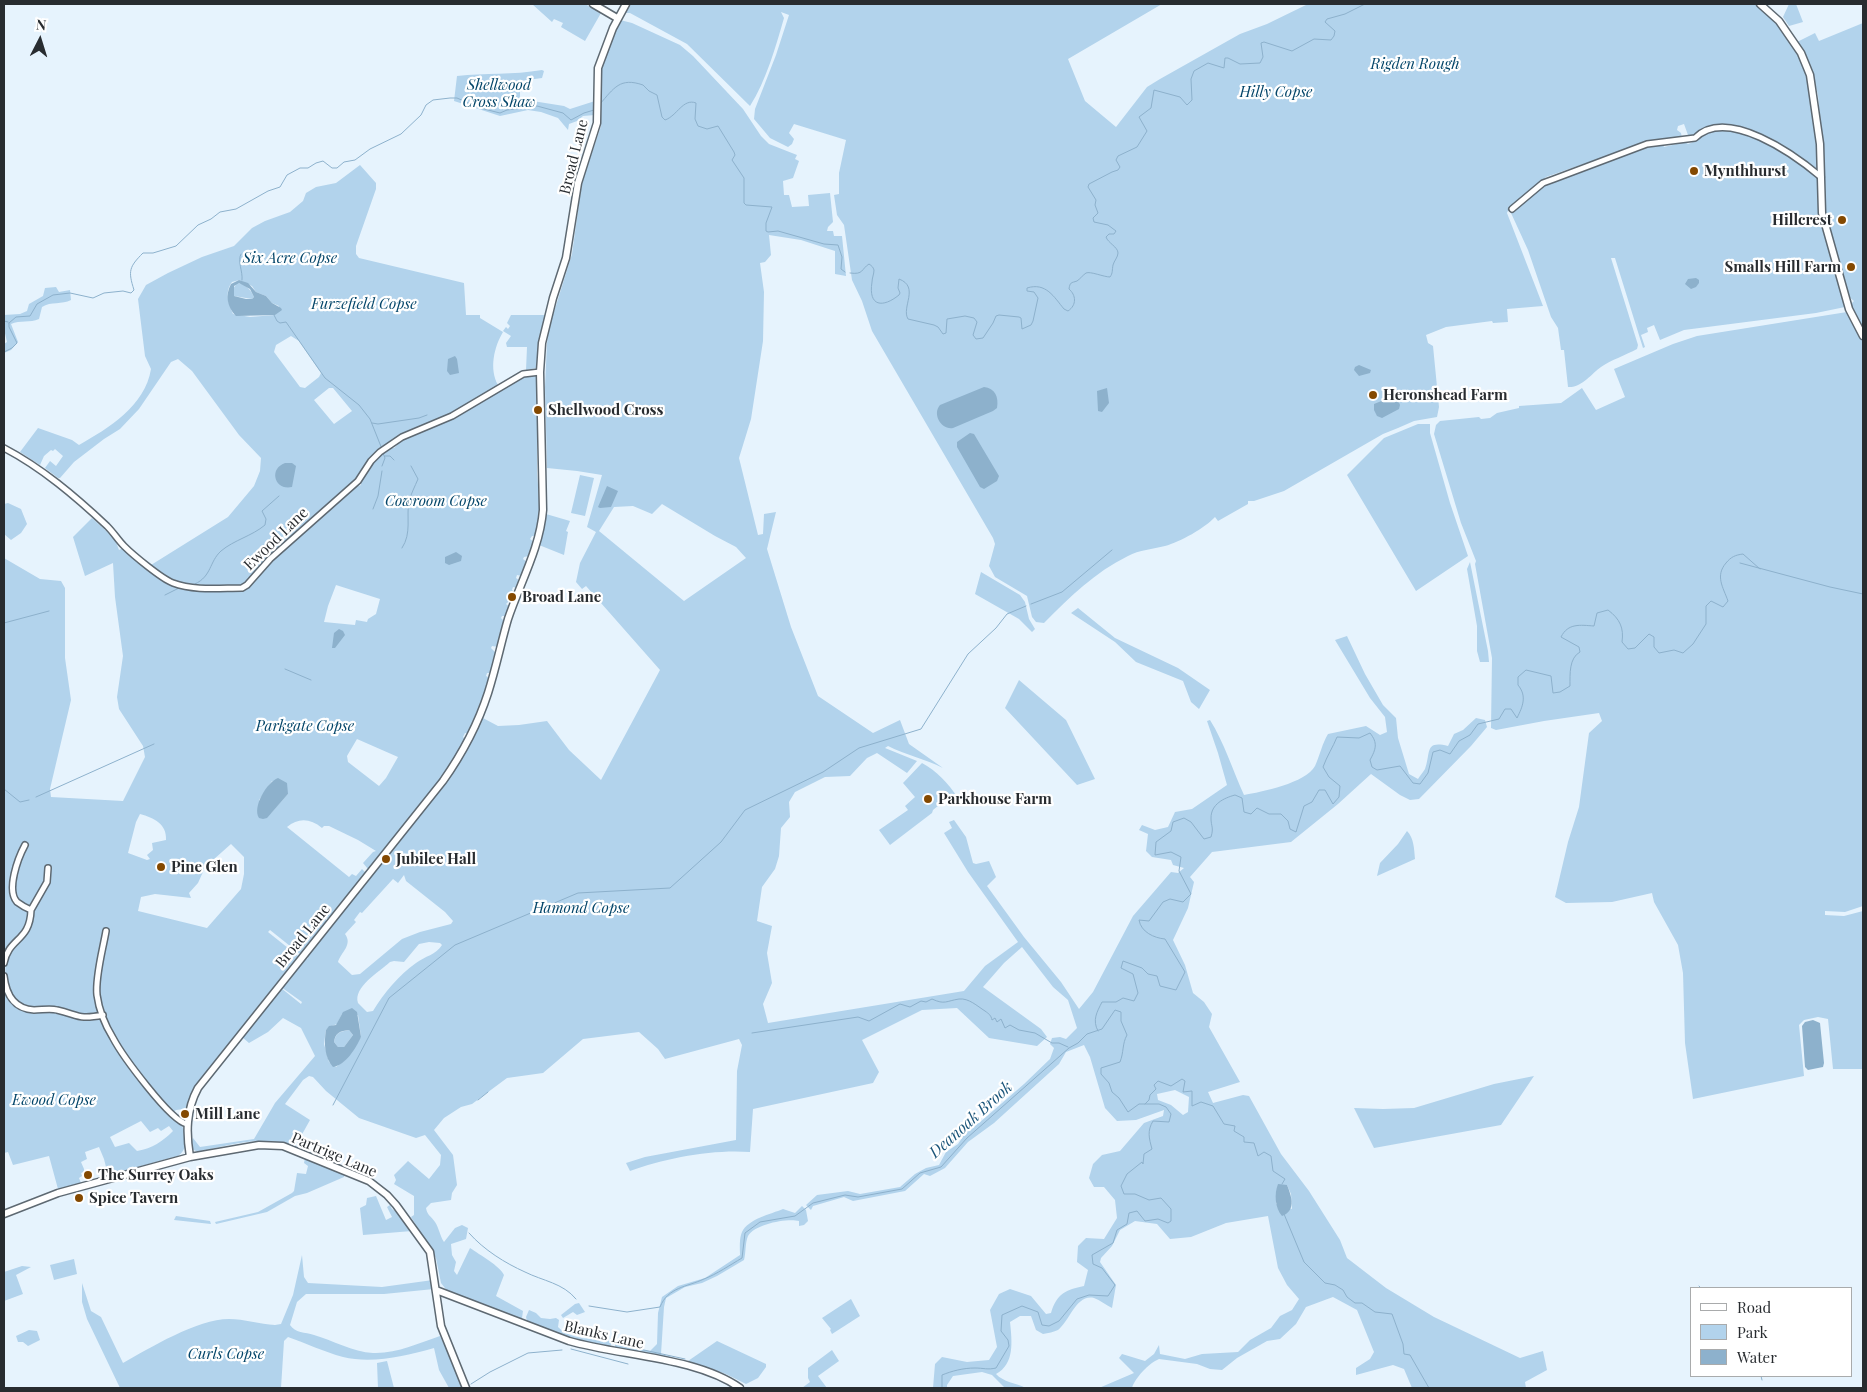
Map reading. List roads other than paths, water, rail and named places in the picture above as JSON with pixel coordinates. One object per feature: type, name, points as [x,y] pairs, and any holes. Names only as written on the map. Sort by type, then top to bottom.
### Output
[{"type":"street","points":[[593,4],[618,17]]},
{"type":"street","name":"Broad Lane","points":[[190,1157],[187,1124],[191,1102],[202,1082],[449,774],[470,737],[487,694],[508,619],[541,527],[543,510],[540,372],[542,343],[566,258],[578,183],[594,133],[598,110],[596,83],[598,68],[603,49],[626,4]]},
{"type":"street","points":[[1760,4],[1779,21],[1801,53],[1810,75],[1817,119],[1822,213],[1849,309],[1863,336]]},
{"type":"street","points":[[1512,208],[1543,183],[1647,144],[1695,138],[1700,132],[1714,127],[1733,129],[1774,143],[1805,163],[1821,177]]},
{"type":"street","name":"Ewood Lane","points":[[4,448],[28,461],[61,485],[106,525],[135,556],[166,579],[178,584],[215,588],[242,588],[247,586],[270,559],[358,481],[371,461],[382,450],[402,437],[452,416],[523,374],[540,372]]},
{"type":"street","points":[[25,845],[18,862],[13,882],[13,892],[17,902],[31,910]]},
{"type":"street","points":[[4,963],[8,950],[28,930],[31,910],[47,882],[48,868]]},
{"type":"street","points":[[106,930],[97,985],[102,1015],[113,1039],[144,1084],[177,1119],[187,1124]]},
{"type":"street","points":[[4,976],[5,987],[14,1002],[28,1009],[54,1009],[84,1018],[102,1015]]},
{"type":"street","name":"Partrige Lane","points":[[4,1214],[58,1192],[190,1157],[259,1145],[275,1145],[369,1181],[396,1205],[430,1252],[441,1326],[466,1388]]},
{"type":"street","name":"Blanks Lane","points":[[436,1290],[569,1341],[589,1347],[694,1368],[716,1375],[740,1388]]},
{"type":"water","points":[[1696,278],[1699,280],[1699,283],[1696,287],[1691,289],[1685,284],[1688,279]]},
{"type":"water","points":[[239,280],[248,283],[256,292],[266,296],[282,310],[275,315],[236,316],[228,301],[228,292],[231,284]],"holes":[[[239,283],[250,289],[254,297],[252,299],[234,296],[234,286]]]},
{"type":"water","points":[[455,356],[459,373],[450,375],[447,371],[448,359]]},
{"type":"water","points":[[1359,365],[1371,370],[1370,373],[1359,376],[1354,370]]},
{"type":"water","points":[[984,387],[991,389],[995,394],[997,408],[953,428],[945,427],[939,421],[937,413],[940,405]]},
{"type":"water","points":[[1107,388],[1109,403],[1102,412],[1098,411],[1097,391]]},
{"type":"water","points":[[1389,398],[1398,400],[1399,409],[1382,418],[1377,416],[1374,404]]},
{"type":"water","points":[[970,433],[974,434],[999,476],[997,481],[984,489],[980,487],[957,447],[957,442]]},
{"type":"water","points":[[285,463],[292,463],[296,466],[292,487],[281,486],[276,479],[275,474],[277,470]]},
{"type":"water","points":[[607,486],[618,491],[611,507],[600,508],[598,507]]},
{"type":"water","points":[[456,552],[462,556],[461,561],[449,565],[445,563],[445,557]]},
{"type":"water","points":[[339,629],[345,635],[335,648],[332,648],[334,633]]},
{"type":"water","points":[[278,778],[287,783],[288,794],[267,818],[259,818],[257,808],[262,795],[269,784]]},
{"type":"water","points":[[352,1008],[357,1012],[361,1037],[346,1060],[333,1067],[325,1049],[326,1030],[329,1026],[336,1025],[343,1012]],"holes":[[[349,1030],[353,1035],[344,1047],[338,1047],[334,1042],[336,1036],[341,1032]]]},
{"type":"water","points":[[1813,1020],[1820,1023],[1824,1063],[1823,1067],[1808,1070],[1805,1067],[1802,1026],[1805,1022]]},
{"type":"water","points":[[1278,1184],[1287,1185],[1292,1203],[1289,1211],[1282,1216],[1276,1201]]},
{"type":"waterway","points":[[850,273],[860,272],[869,264],[872,267],[874,270],[871,290],[872,296],[878,303],[887,302],[899,295],[899,279],[908,287],[909,298],[906,314],[908,319],[934,325],[943,334],[946,333],[947,319],[965,316],[974,318],[977,322],[973,335],[976,339],[983,338],[996,316],[999,315],[1021,318],[1022,329],[1031,325],[1038,298],[1034,292],[1027,291],[1027,288],[1039,287],[1044,289],[1068,311],[1074,303],[1073,294],[1069,289],[1071,283],[1077,281],[1086,273],[1110,277],[1112,274],[1113,265],[1118,253],[1106,237],[1109,234],[1114,234],[1116,231],[1108,225],[1094,222],[1093,218],[1098,213],[1095,205],[1096,200],[1088,187],[1089,184],[1118,170],[1120,167],[1116,160],[1118,156],[1137,147],[1147,131],[1139,117],[1151,108],[1154,90],[1180,97],[1187,105],[1192,100],[1191,79],[1194,71],[1208,63],[1224,68],[1225,58],[1240,64],[1260,63],[1263,57],[1261,43],[1264,42],[1292,51],[1314,39],[1331,40],[1335,31],[1325,22],[1327,19],[1345,14],[1365,4]]},
{"type":"waterway","points":[[600,104],[614,89],[623,83],[629,82],[643,85],[657,95],[662,117],[665,120],[687,103],[696,103],[695,119],[698,126],[707,129],[718,126],[734,152],[735,155],[732,160],[744,178],[744,203],[746,205],[772,207],[766,223],[766,231],[778,231],[824,244],[838,245],[842,257],[841,269],[845,272]]},
{"type":"waterway","points":[[9,323],[16,317],[30,316],[37,304],[53,295],[70,293],[93,298],[104,293],[123,291],[131,293],[134,290],[131,278],[132,266],[143,253],[153,253],[176,246],[198,225],[220,212],[236,209],[268,191],[280,187],[287,175],[300,168],[308,168],[323,161],[332,168],[337,168],[344,162],[355,160],[370,149],[401,134],[421,115],[426,105],[433,100],[457,98],[480,108],[500,113],[507,110],[537,106],[563,113],[571,120],[594,110]]},
{"type":"waterway","points":[[241,254],[242,280]]},
{"type":"waterway","points":[[274,315],[280,323],[286,322],[325,378],[359,405],[370,419],[382,449]]},
{"type":"waterway","points":[[4,321],[8,322]]},
{"type":"waterway","points":[[4,352],[17,343],[9,323]]},
{"type":"waterway","points":[[372,423],[378,424],[419,418],[427,415]]},
{"type":"waterway","points":[[382,466],[385,458],[383,453]]},
{"type":"waterway","points":[[385,456],[390,456],[394,460]]},
{"type":"waterway","points":[[402,548],[408,531],[409,501],[418,479],[411,466]]},
{"type":"waterway","points":[[373,509],[378,496],[382,471]]},
{"type":"waterway","points":[[195,584],[205,577],[221,551],[265,525],[266,519],[262,511],[279,496]]},
{"type":"waterway","points":[[1031,604],[1062,592],[1112,550]]},
{"type":"waterway","name":"Deanoak Brook","points":[[1098,1031],[1095,1020],[1102,1002],[1116,1002],[1123,998],[1134,1001],[1138,993],[1133,974],[1121,968],[1123,961],[1142,968],[1148,974],[1157,976],[1160,986],[1176,990],[1185,972],[1165,939],[1149,934],[1142,928],[1139,920],[1149,921],[1163,902],[1170,899],[1183,902],[1191,894],[1179,871],[1181,857],[1171,852],[1155,855],[1156,842],[1171,831],[1173,822],[1184,818],[1191,822],[1204,839],[1211,837],[1213,809],[1223,800],[1235,795],[1242,798],[1244,812],[1251,814],[1257,808],[1269,814],[1281,814],[1288,821],[1290,829],[1296,832],[1304,806],[1312,802],[1319,790],[1325,790],[1333,804],[1339,797],[1340,786],[1329,777],[1323,767],[1337,737],[1359,738],[1370,733],[1375,743],[1375,749],[1370,760],[1372,767],[1377,770],[1400,766],[1413,783],[1420,784],[1428,773],[1433,752],[1440,750],[1450,754],[1459,741],[1470,735],[1478,724],[1499,719],[1505,709],[1511,709],[1517,718],[1523,701],[1521,689],[1518,685],[1518,677],[1526,670],[1551,676],[1553,693],[1560,692],[1570,686],[1572,662],[1580,652],[1579,647],[1561,637],[1567,629],[1575,626],[1594,626],[1597,613],[1608,610],[1616,617],[1620,624],[1622,642],[1628,649],[1635,648],[1649,634],[1654,637],[1654,647],[1659,653],[1674,650],[1683,653],[1693,644],[1706,624],[1706,606],[1711,601],[1723,607],[1728,601],[1720,577],[1728,561],[1733,557],[1743,554],[1760,569]]},
{"type":"waterway","name":"Deanoak Brook","points":[[1740,563],[1863,594]]},
{"type":"waterway","points":[[165,595],[179,588]]},
{"type":"waterway","points":[[333,1105],[389,998],[455,945],[578,893],[670,888],[721,842],[745,810],[823,772],[859,748],[921,729],[968,654],[996,628],[1007,614],[1026,606]]},
{"type":"waterway","points":[[4,623],[49,611]]},
{"type":"waterway","points":[[285,669],[311,680]]},
{"type":"waterway","points":[[36,797],[154,744]]},
{"type":"waterway","points":[[4,789],[20,802],[29,800]]},
{"type":"waterway","points":[[752,1033],[858,1017],[869,1021],[900,1004],[910,1007],[921,1001],[926,1002],[932,999],[943,1002],[963,999],[985,1011],[992,1020],[995,1018],[997,1022],[1001,1019],[1005,1028],[1010,1025],[1019,1030],[1035,1033],[1052,1043],[1059,1043],[1068,1047]]},
{"type":"waterway","name":"Deanoak Brook","points":[[589,1306],[627,1312],[660,1307],[663,1300],[673,1291],[714,1275],[742,1258],[745,1233],[760,1222],[795,1216],[813,1203],[845,1195],[858,1197],[902,1189],[920,1173],[941,1167],[967,1138],[1069,1048],[1078,1043],[1087,1034],[1102,1029],[1115,1010],[1121,1012],[1121,1021],[1127,1035],[1120,1062],[1101,1068],[1101,1074],[1128,1112],[1139,1104],[1159,1104],[1166,1107],[1171,1114],[1169,1122],[1153,1121],[1149,1135],[1152,1149],[1144,1154],[1143,1164],[1142,1162],[1127,1174],[1121,1186],[1124,1194],[1135,1194],[1149,1200],[1161,1198],[1171,1209],[1171,1221],[1168,1223],[1158,1219],[1145,1221],[1137,1211],[1129,1213],[1127,1224],[1117,1230],[1113,1243],[1092,1255],[1093,1264],[1102,1268],[1115,1285],[1108,1296],[1089,1295],[1077,1299],[1059,1321],[1049,1326],[1042,1325],[1038,1312],[1022,1306],[1002,1315],[1001,1331],[1008,1340],[1009,1346],[996,1368],[958,1370],[942,1375],[942,1388]]},
{"type":"waterway","points":[[1145,1104],[1156,1089],[1154,1085],[1158,1081],[1171,1086],[1182,1079],[1185,1081],[1183,1092],[1192,1091],[1192,1106],[1201,1102],[1213,1106],[1224,1124],[1235,1126],[1234,1131],[1244,1137],[1244,1142],[1254,1143],[1258,1156],[1264,1152],[1271,1156],[1273,1171],[1285,1179],[1282,1184]]},
{"type":"waterway","points":[[478,1100],[488,1092]]},
{"type":"waterway","points":[[1284,1214],[1304,1262],[1325,1283],[1335,1285],[1343,1290],[1347,1297],[1355,1303],[1362,1303],[1375,1312],[1392,1314],[1403,1344],[1404,1354],[1410,1355],[1429,1388]]},
{"type":"waterway","points":[[469,1233],[481,1245],[502,1260],[565,1289],[576,1299]]},
{"type":"waterway","points":[[621,1345],[685,1359]]},
{"type":"waterway","points":[[571,1349],[628,1364]]},
{"type":"waterway","points":[[471,1384],[528,1353],[562,1350]]},
{"type":"place","name":"Mynthhurst","points":[[1694,171]]},
{"type":"place","name":"Hillcrest","points":[[1842,220]]},
{"type":"place","name":"Smalls Hill Farm","points":[[1851,267]]},
{"type":"place","name":"Heronshead Farm","points":[[1373,395]]},
{"type":"place","name":"Shellwood Cross","points":[[538,410]]},
{"type":"place","name":"Broad Lane","points":[[512,597]]},
{"type":"place","name":"Parkhouse Farm","points":[[928,799]]},
{"type":"place","name":"Jubilee Hall","points":[[386,859]]},
{"type":"place","name":"Pine Glen","points":[[161,867]]},
{"type":"place","name":"Mill Lane","points":[[185,1114]]},
{"type":"place","name":"The Surrey Oaks","points":[[88,1175]]},
{"type":"place","name":"Spice Tavern","points":[[79,1198]]},
{"type":"park label","name":"Rigden Rough","points":[[1415,64]]},
{"type":"park label","name":"Hilly Copse","points":[[1276,92]]},
{"type":"park label","name":"Shellwood Cross Shaw","points":[[499,94]]},
{"type":"park label","name":"Six Acre Copse","points":[[290,258]]},
{"type":"park label","name":"Furzefield Copse","points":[[364,304]]},
{"type":"park label","name":"Cowroom Copse","points":[[436,501]]},
{"type":"park label","name":"Parkgate Copse","points":[[305,726]]},
{"type":"park label","name":"Hamond Copse","points":[[581,908]]},
{"type":"park label","name":"Ewood Copse","points":[[54,1100]]},
{"type":"park label","name":"Curls Copse","points":[[226,1354]]}]
